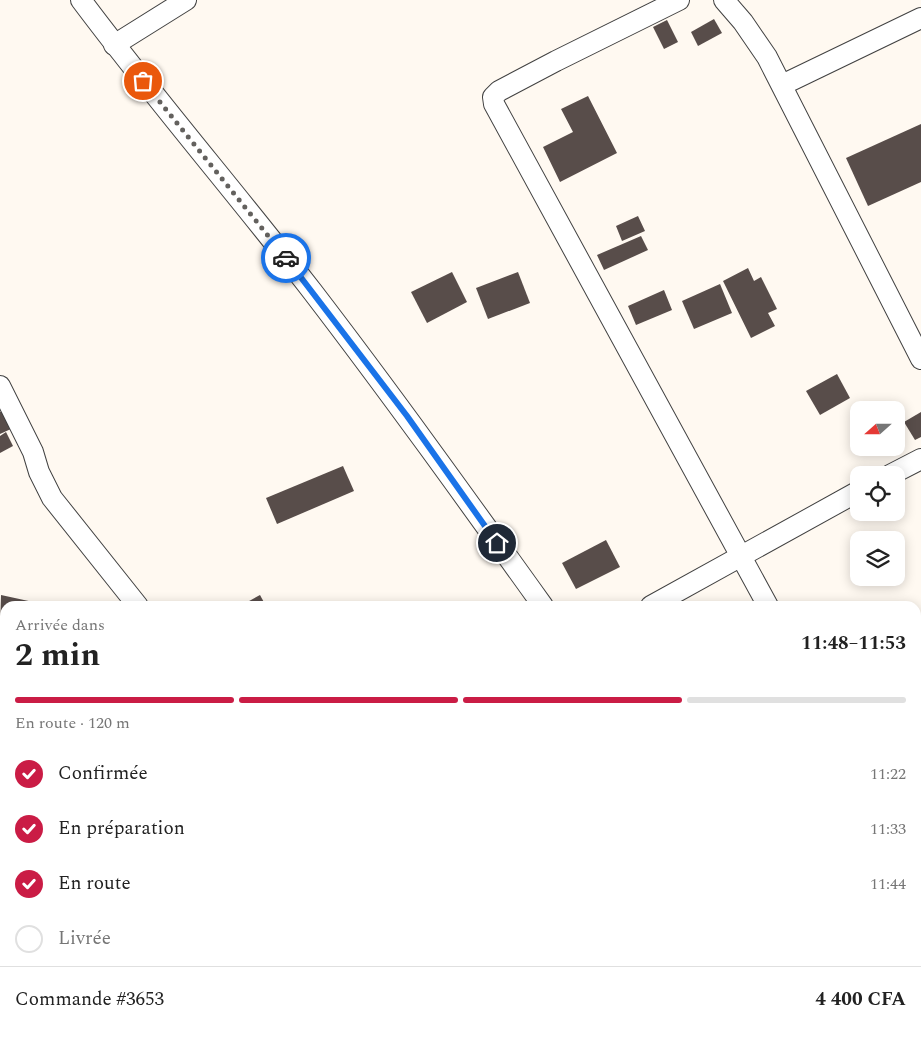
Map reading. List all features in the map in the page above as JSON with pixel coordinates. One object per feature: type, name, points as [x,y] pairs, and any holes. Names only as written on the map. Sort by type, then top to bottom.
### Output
[{"type":"street","points":[[81,0],[114,45],[317,298],[407,416],[538,601]]},
{"type":"street","points":[[114,45],[186,0]]},
{"type":"street","points":[[679,0],[499,91],[493,97],[494,104],[765,601]]},
{"type":"street","points":[[724,0],[743,22],[768,57],[921,359]]},
{"type":"street","points":[[782,85],[921,18]]},
{"type":"street","points":[[0,386],[33,452],[52,498],[134,601]]},
{"type":"street","points":[[905,467],[921,459]]},
{"type":"street","points":[[660,601],[850,496]]},
{"type":"building","points":[[714,19],[722,33],[698,46],[691,32]]},
{"type":"building","points":[[667,20],[678,42],[664,49],[653,27]]},
{"type":"building","points":[[588,96],[617,153],[560,182],[543,147],[573,132],[561,109]]},
{"type":"building","points":[[921,124],[921,182],[868,206],[846,158]]},
{"type":"building","points":[[638,216],[645,231],[622,241],[616,226]]},
{"type":"building","points":[[641,236],[648,250],[604,270],[597,255]]},
{"type":"building","points":[[748,268],[754,281],[761,277],[777,309],[768,313],[775,326],[751,338],[723,281]]},
{"type":"building","points":[[452,272],[467,302],[427,323],[411,292]]},
{"type":"building","points":[[518,272],[530,303],[488,319],[476,288]]},
{"type":"building","points":[[720,284],[732,313],[694,329],[682,301]]},
{"type":"building","points":[[664,290],[672,310],[636,325],[628,306]]},
{"type":"building","points":[[837,374],[850,398],[820,415],[806,391]]},
{"type":"building","points":[[4,410],[13,428],[0,434],[0,412]]},
{"type":"building","points":[[921,412],[921,437],[915,440],[905,421]]},
{"type":"building","points":[[6,432],[13,446],[0,453],[0,436]]},
{"type":"building","points":[[343,466],[354,491],[277,524],[266,498]]},
{"type":"building","points":[[606,540],[620,567],[576,589],[562,563]]},
{"type":"building","points":[[1,595],[29,601],[1,601]]},
{"type":"building","points":[[260,595],[263,601],[249,601]]},
{"type":"way so far","points":[[143,81],[286,258]]},
{"type":"route","points":[[286,258],[407,416],[497,543]]}]
